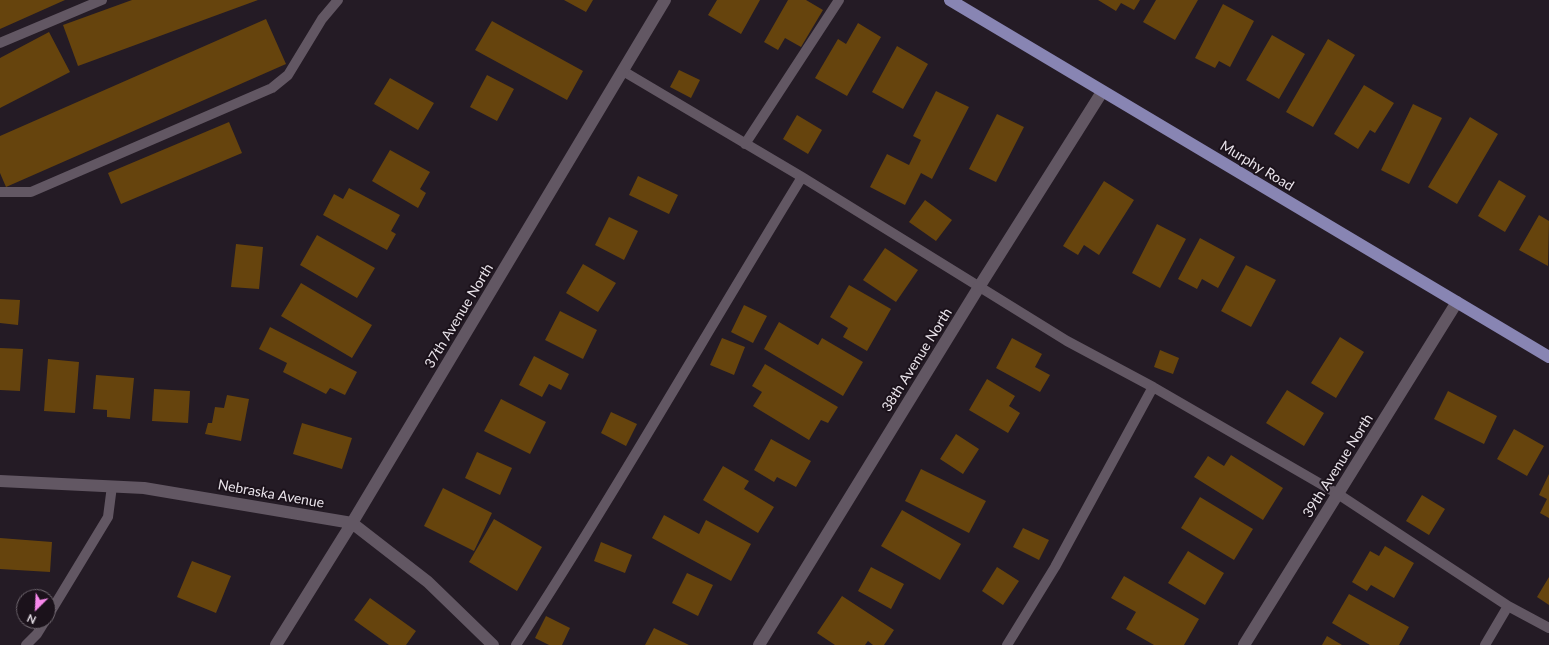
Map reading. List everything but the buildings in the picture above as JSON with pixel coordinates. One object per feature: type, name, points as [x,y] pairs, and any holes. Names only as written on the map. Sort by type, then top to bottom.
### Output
[{"type":"main road","name":"Murphy Road","points":[[950,0],[1102,92],[1549,357]]},
{"type":"street","name":"37th Avenue North","points":[[276,645],[352,523],[665,0]]},
{"type":"street","name":"38th Avenue North","points":[[759,645],[979,287],[1102,92]]},
{"type":"street","name":"39th Avenue North","points":[[1244,645],[1457,302]]},
{"type":"street","name":"Nebraska Avenue","points":[[0,481],[144,488],[352,523],[428,582],[493,645]]},
{"type":"lane","points":[[0,42],[102,0]]},
{"type":"lane","points":[[0,192],[31,192],[272,88],[288,75],[322,19],[338,0]]},
{"type":"lane","points":[[745,144],[772,99],[839,0]]},
{"type":"lane","points":[[623,71],[802,177],[1067,341],[1153,387],[1338,494],[1508,606],[1549,628]]},
{"type":"lane","points":[[516,645],[560,578],[628,467],[802,177]]},
{"type":"lane","points":[[1007,645],[1054,567],[1153,387]]},
{"type":"lane","points":[[56,603],[108,517],[112,486]]},
{"type":"lane","points":[[1485,645],[1508,606]]},
{"type":"lane","points":[[26,645],[40,629]]}]
